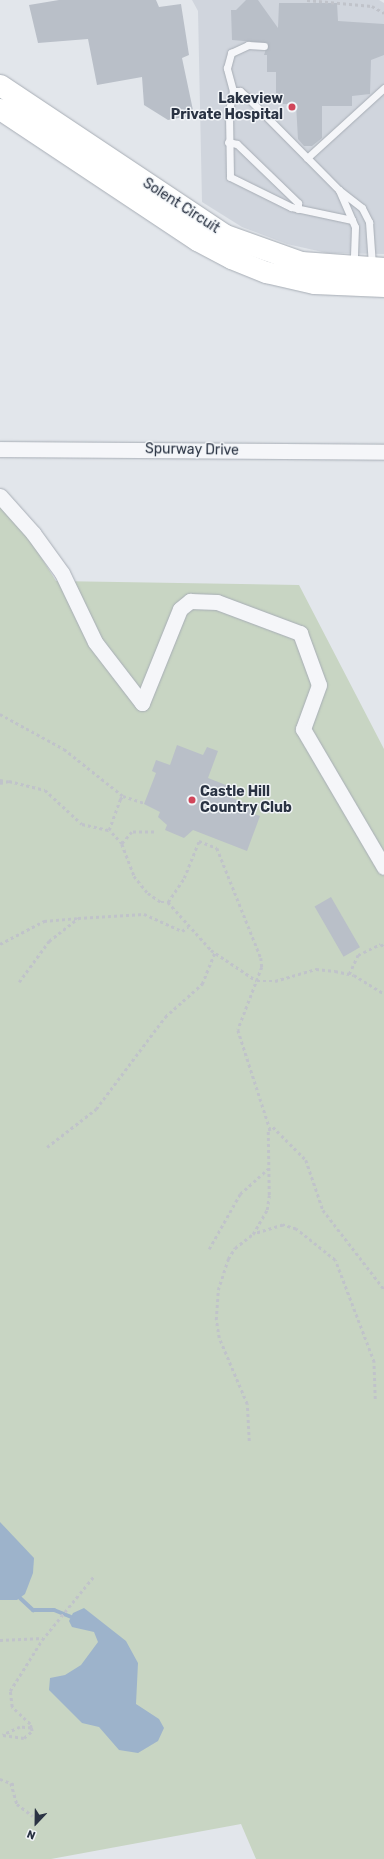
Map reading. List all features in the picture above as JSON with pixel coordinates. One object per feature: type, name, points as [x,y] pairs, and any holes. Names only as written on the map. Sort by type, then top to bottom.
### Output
[{"type":"street","name":"Solent Circuit","points":[[0,85],[225,235],[301,262],[370,268]]},
{"type":"street","name":"Solent Circuit","points":[[0,109],[231,258],[266,272],[314,283],[384,286]]},
{"type":"street","name":"Spurway Drive","points":[[0,449],[384,452]]},
{"type":"street","points":[[0,496],[33,533],[62,573],[95,642],[130,689],[142,702],[180,608],[190,601],[217,602],[300,633],[319,685],[303,729],[384,867]]},
{"type":"lane","points":[[264,46],[248,45],[231,53],[227,68],[233,91],[228,142],[230,177],[259,194],[298,209],[352,220]]},
{"type":"lane","points":[[307,158],[384,88]]},
{"type":"lane","points":[[233,91],[240,91],[247,97],[339,190],[366,215],[370,268]]},
{"type":"lane","points":[[228,142],[237,144],[298,203],[298,209]]},
{"type":"lane","points":[[339,190],[370,268]]},
{"type":"path","points":[[307,0],[372,6],[384,13]]},
{"type":"path","points":[[0,714],[64,749],[123,796],[145,803]]},
{"type":"path","points":[[0,780],[45,790],[82,824],[109,830],[122,844],[134,876],[148,893],[160,902],[168,902]]},
{"type":"path","points":[[0,783],[9,781]]},
{"type":"path","points":[[109,830],[123,796]]},
{"type":"path","points":[[122,844],[132,832],[154,832]]},
{"type":"path","points":[[168,902],[184,878],[199,841],[217,848],[261,958],[262,967],[238,1030],[270,1129],[267,1210],[254,1234]]},
{"type":"path","points":[[168,902],[188,927],[215,952],[257,981],[275,981],[316,969],[349,974],[384,994]]},
{"type":"path","points":[[0,944],[44,921],[144,914],[182,931],[188,927]]},
{"type":"path","points":[[19,982],[49,941],[78,918]]},
{"type":"path","points":[[349,974],[358,955],[380,944],[384,947]]},
{"type":"path","points":[[47,1148],[84,1121],[100,1104],[164,1017],[202,984],[215,952]]},
{"type":"path","points":[[270,1129],[273,1127],[306,1160],[323,1210],[384,1289]]},
{"type":"path","points":[[209,1249],[240,1194],[268,1169]]},
{"type":"path","points":[[249,1441],[247,1404],[219,1338],[216,1320],[218,1290],[228,1258],[235,1248],[254,1234],[283,1225],[296,1229],[335,1260],[374,1362],[375,1399]]},
{"type":"path","points":[[31,1728],[8,1699],[44,1638],[66,1608],[94,1576]]},
{"type":"path","points":[[0,1640],[44,1638]]},
{"type":"path","points":[[2,1735],[20,1727],[31,1728]]},
{"type":"path","points":[[2,1735],[24,1738],[31,1728]]},
{"type":"path","points":[[0,1775],[0,1780],[16,1785]]},
{"type":"path","points":[[11,1784],[17,1804],[33,1816]]},
{"type":"shaded area","name":"Lakeview Private Hospital","points":[[192,0],[379,0],[384,3],[384,254],[327,253],[287,244],[242,227],[202,202],[198,11]]},
{"type":"green space","name":"Castle Hill Country Club","points":[[0,499],[11,509],[56,581],[299,585],[384,749],[384,1859],[256,1859],[241,1824],[51,1859],[0,1859]]},
{"type":"water","points":[[0,1522],[34,1558],[33,1573],[25,1594],[17,1600],[0,1600]]},
{"type":"water","points":[[84,1608],[126,1641],[138,1663],[136,1704],[159,1719],[164,1728],[158,1741],[138,1753],[119,1750],[99,1727],[82,1723],[49,1690],[50,1678],[65,1675],[81,1665],[98,1642],[94,1632],[72,1627],[69,1621],[73,1613]]},
{"type":"building","points":[[59,0],[156,0],[159,7],[181,4],[189,55],[182,58],[194,115],[168,120],[144,105],[142,77],[97,85],[88,39],[38,43],[29,5]]},
{"type":"building","points":[[246,0],[258,0],[278,28],[279,3],[337,3],[338,21],[384,24],[384,55],[371,60],[370,94],[352,96],[352,106],[322,106],[322,138],[312,146],[304,146],[298,139],[296,104],[283,104],[283,99],[276,99],[276,72],[267,72],[267,55],[264,55],[268,43],[232,40],[231,10],[236,10]]},
{"type":"building","name":"Castle Hill Country Club","points":[[177,745],[203,755],[207,747],[218,751],[208,778],[236,789],[232,798],[253,806],[251,813],[260,816],[247,851],[193,830],[184,838],[165,830],[167,825],[158,817],[160,812],[144,804],[156,773],[152,771],[156,760],[170,765]]},
{"type":"building","points":[[331,897],[360,947],[344,957],[315,906]]},
{"type":"waterway","points":[[20,1598],[33,1610],[54,1610],[71,1617]]},
{"type":"place","name":"Lakeview Private Hospital","points":[[292,107]]},
{"type":"place","name":"Castle Hill Country Club","points":[[192,800]]}]
